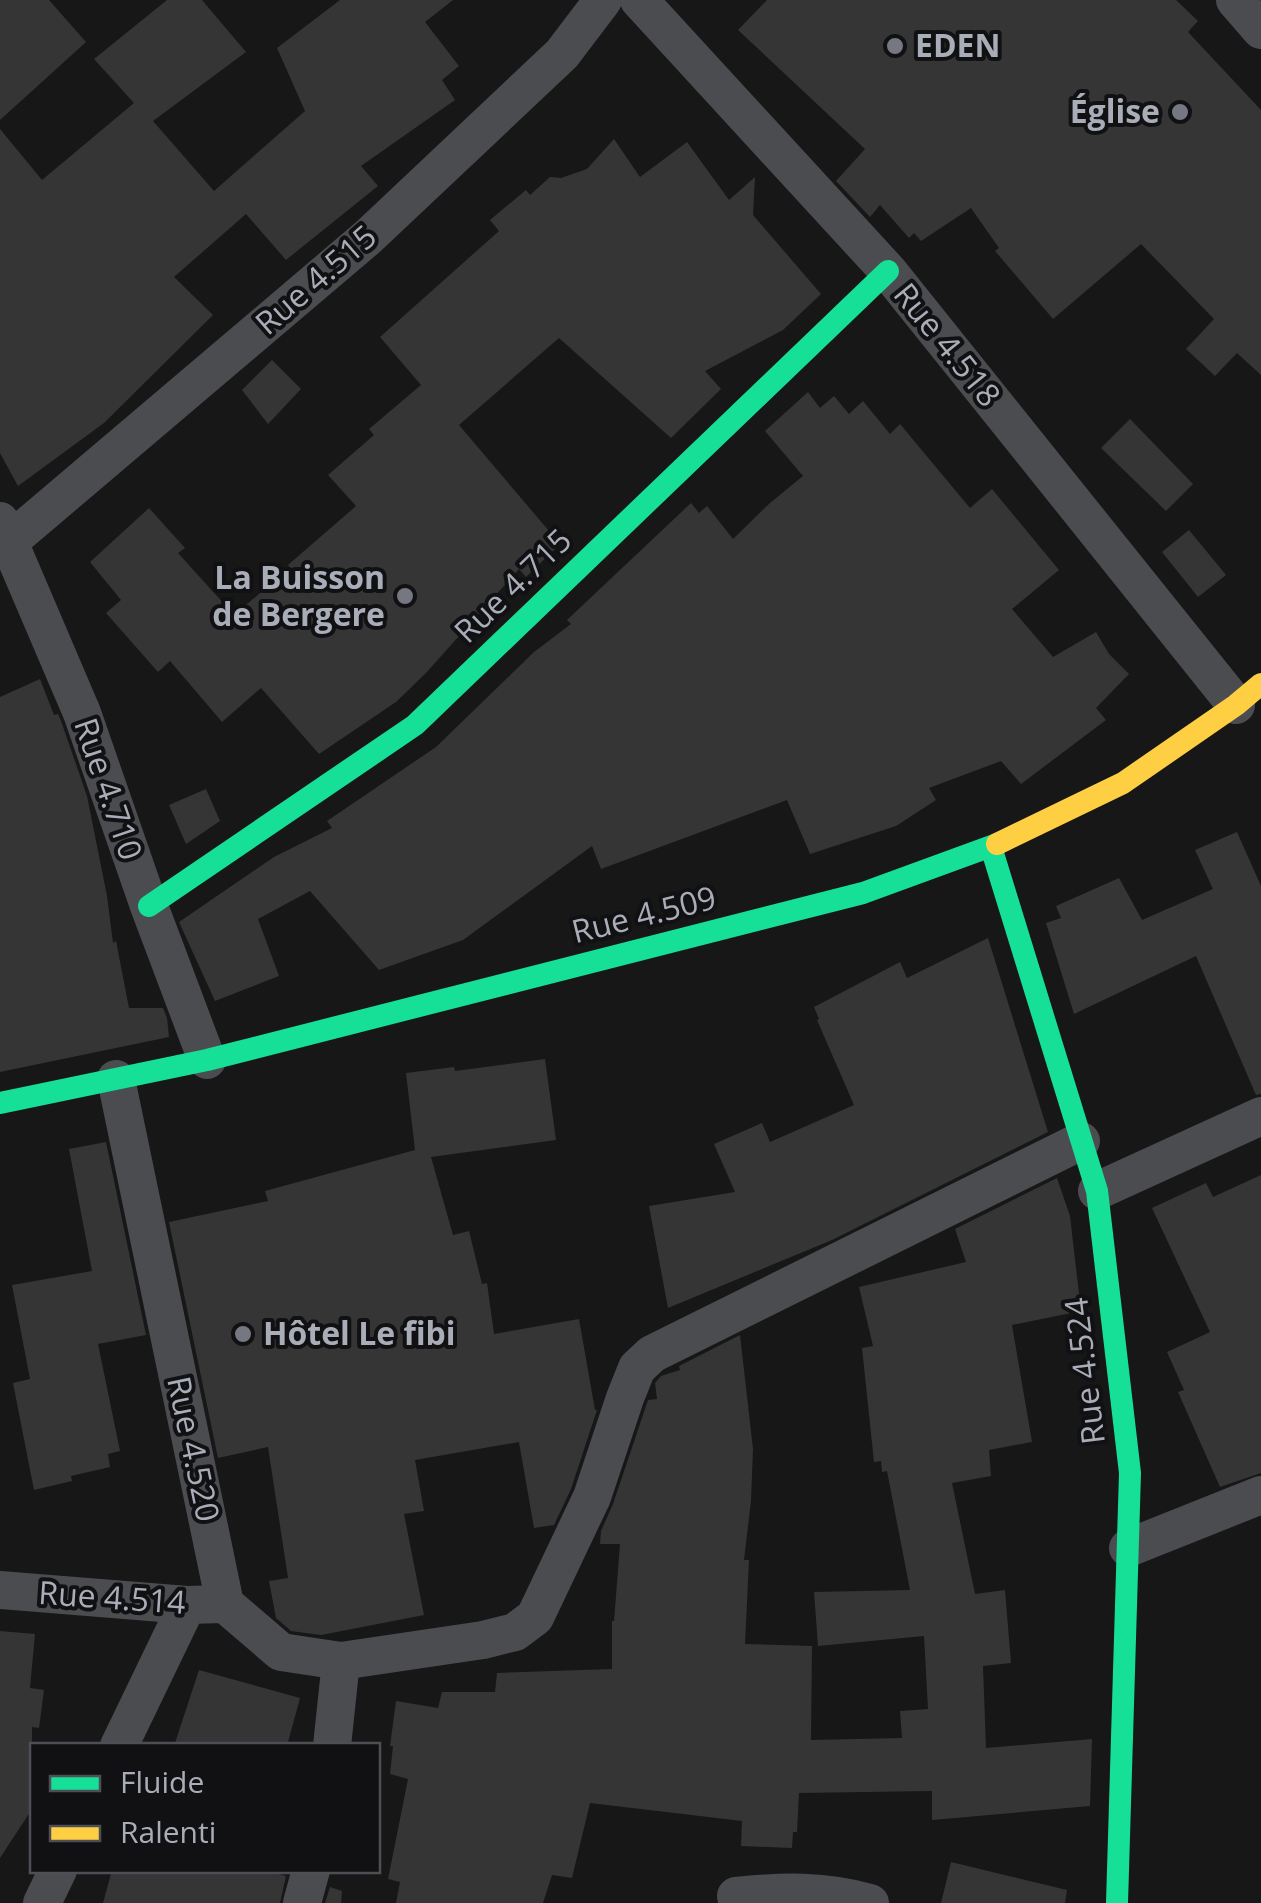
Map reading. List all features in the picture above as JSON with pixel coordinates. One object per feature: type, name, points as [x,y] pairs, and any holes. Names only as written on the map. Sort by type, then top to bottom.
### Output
[{"type":"street","name":"Rue 4.515","points":[[5,531],[368,237],[562,54],[603,0]]},
{"type":"street","name":"Rue 4.518","points":[[640,0],[888,271],[1248,694]]},
{"type":"street","points":[[1235,0],[1261,30]]},
{"type":"street","name":"Rue 4.715","points":[[149,906],[416,725],[888,271]]},
{"type":"street","name":"Rue 4.710","points":[[5,531],[82,714],[207,1060]]},
{"type":"street","name":"Rue 4.509","points":[[0,1103],[207,1060],[863,893],[991,847],[1123,783],[1248,694]]},
{"type":"street","name":"Rue 4.524","points":[[991,847],[1097,1191],[1130,1473],[1117,1903]]},
{"type":"street","name":"Rue 4.520","points":[[116,1079],[225,1604]]},
{"type":"street","points":[[1097,1191],[1261,1116]]},
{"type":"street","points":[[225,1604],[281,1652],[341,1660],[482,1640],[527,1626],[535,1618],[592,1497],[637,1368],[652,1354],[1081,1141]]},
{"type":"street","points":[[1128,1548],[1261,1495]]},
{"type":"street","name":"Rue 4.514","points":[[0,1590],[187,1605],[225,1604]]},
{"type":"street","points":[[119,1743],[187,1605]]},
{"type":"street","points":[[332,1743],[341,1660]]},
{"type":"street","points":[[42,1903],[57,1873]]},
{"type":"street","points":[[302,1903],[310,1873]]},
{"type":"street","points":[[736,1896],[802,1892],[870,1903]]},
{"type":"building","points":[[0,0],[49,0],[86,42],[0,120]]},
{"type":"building","points":[[167,0],[202,0],[246,52],[153,121],[214,191],[305,111],[277,48],[340,0],[453,0],[425,22],[459,66],[442,80],[455,100],[361,166],[378,186],[286,260],[246,214],[174,277],[213,315],[104,423],[18,486],[0,453],[0,129],[42,180],[134,103],[94,59]]},
{"type":"building","points":[[767,0],[1176,0],[1198,21],[1188,32],[1261,110],[1261,375],[1237,353],[1215,376],[1186,349],[1214,319],[1141,244],[1053,319],[995,251],[999,248],[971,208],[921,241],[914,233],[909,238],[880,205],[870,217],[836,181],[865,149],[738,30]]},
{"type":"building","points":[[614,139],[640,177],[687,142],[729,200],[755,177],[753,215],[821,294],[783,330],[705,371],[721,389],[671,438],[559,338],[459,425],[560,544],[526,577],[519,569],[396,702],[319,754],[261,688],[222,722],[170,661],[158,672],[106,613],[121,600],[90,562],[149,508],[185,548],[178,553],[234,615],[356,506],[328,475],[374,435],[369,429],[421,385],[380,337],[499,231],[490,220],[526,190],[530,195],[550,177],[561,178],[587,169]]},
{"type":"building","points":[[272,360],[301,389],[268,424],[242,390]]},
{"type":"building","points":[[808,392],[820,408],[834,396],[849,414],[863,401],[890,434],[900,424],[970,508],[992,489],[1059,570],[1012,609],[1053,657],[1096,632],[1109,654],[1129,674],[1096,708],[1106,720],[1021,784],[1001,761],[929,788],[936,800],[896,826],[810,854],[787,800],[601,869],[592,846],[463,940],[379,970],[310,891],[258,919],[279,976],[215,1001],[179,922],[274,857],[332,828],[327,821],[436,747],[534,652],[571,624],[567,620],[691,503],[699,513],[707,506],[733,539],[803,476],[765,431]]},
{"type":"building","points":[[1130,419],[1193,484],[1166,511],[1101,448]]},
{"type":"building","points":[[1189,530],[1226,575],[1198,597],[1162,552]]},
{"type":"building","points":[[40,679],[54,715],[58,714],[61,721],[87,796],[113,943],[116,941],[129,1008],[163,1008],[169,1037],[0,1072],[0,697]]},
{"type":"building","points":[[206,789],[220,821],[186,844],[169,805]]},
{"type":"building","points":[[1237,832],[1261,886],[1261,1094],[1256,1095],[1196,956],[1074,1014],[1046,923],[1061,918],[1056,906],[1119,878],[1142,920],[1213,889],[1195,850]]},
{"type":"building","points":[[988,938],[1048,1132],[832,1240],[668,1308],[649,1206],[735,1192],[714,1144],[762,1123],[770,1142],[854,1105],[814,1007],[900,962],[907,978]]},
{"type":"building","points":[[545,1059],[556,1140],[431,1157],[453,1235],[469,1231],[482,1284],[487,1283],[494,1334],[579,1319],[597,1410],[571,1489],[554,1525],[534,1528],[519,1442],[415,1460],[424,1511],[404,1514],[424,1615],[321,1635],[291,1631],[276,1618],[269,1581],[288,1578],[268,1447],[218,1458],[169,1222],[268,1201],[265,1191],[415,1150],[406,1073]]},
{"type":"building","points":[[106,1142],[146,1335],[98,1344],[120,1451],[108,1454],[110,1467],[34,1490],[13,1383],[30,1379],[12,1285],[92,1271],[69,1149]]},
{"type":"building","points":[[1261,1175],[1261,1473],[1220,1487],[1178,1392],[1184,1390],[1167,1352],[1210,1332],[1152,1208],[1206,1183],[1213,1197]]},
{"type":"building","points":[[1057,1178],[1070,1216],[1081,1311],[1012,1325],[1032,1442],[989,1450],[991,1476],[952,1483],[975,1594],[1005,1590],[1011,1663],[983,1666],[986,1748],[1092,1739],[1090,1806],[932,1820],[932,1791],[799,1793],[792,1848],[741,1846],[742,1821],[590,1803],[572,1878],[552,1875],[543,1903],[396,1903],[400,1882],[388,1879],[408,1779],[390,1774],[396,1701],[438,1708],[442,1692],[495,1692],[497,1673],[612,1669],[612,1621],[620,1544],[600,1544],[601,1531],[648,1400],[657,1399],[655,1383],[661,1376],[680,1370],[679,1366],[740,1335],[753,1449],[744,1560],[749,1560],[745,1644],[812,1646],[811,1740],[902,1738],[900,1711],[928,1709],[924,1636],[818,1646],[814,1592],[910,1590],[887,1471],[882,1472],[881,1461],[874,1462],[862,1348],[873,1346],[859,1287],[966,1262],[955,1229]]},
{"type":"building","points":[[0,1631],[35,1634],[30,1688],[44,1690],[39,1728],[32,1727],[30,1743],[30,1812],[0,1858]]},
{"type":"building","points":[[199,1670],[300,1698],[288,1743],[175,1743]]},
{"type":"building","points":[[951,1862],[1067,1890],[1065,1903],[941,1903]]},
{"type":"building","points":[[111,1873],[286,1876],[280,1903],[103,1903]]},
{"type":"building","points":[[330,1887],[342,1891],[341,1903],[325,1903]]},
{"type":"traffic: fast","points":[[149,906],[415,725],[888,271]]},
{"type":"traffic: fast","points":[[0,1103],[207,1060],[863,893],[997,844]]},
{"type":"traffic: fast","points":[[991,847],[1097,1191],[1130,1473],[1117,1903]]},
{"type":"traffic: slow","points":[[997,844],[1123,783],[1261,684]]},
{"type":"place","name":"EDEN","points":[[895,46]]},
{"type":"place","name":"Église","points":[[1180,112]]},
{"type":"place","name":"La Buisson de Bergere","points":[[405,596]]},
{"type":"place","name":"Hôtel Le fibi","points":[[243,1334]]}]
